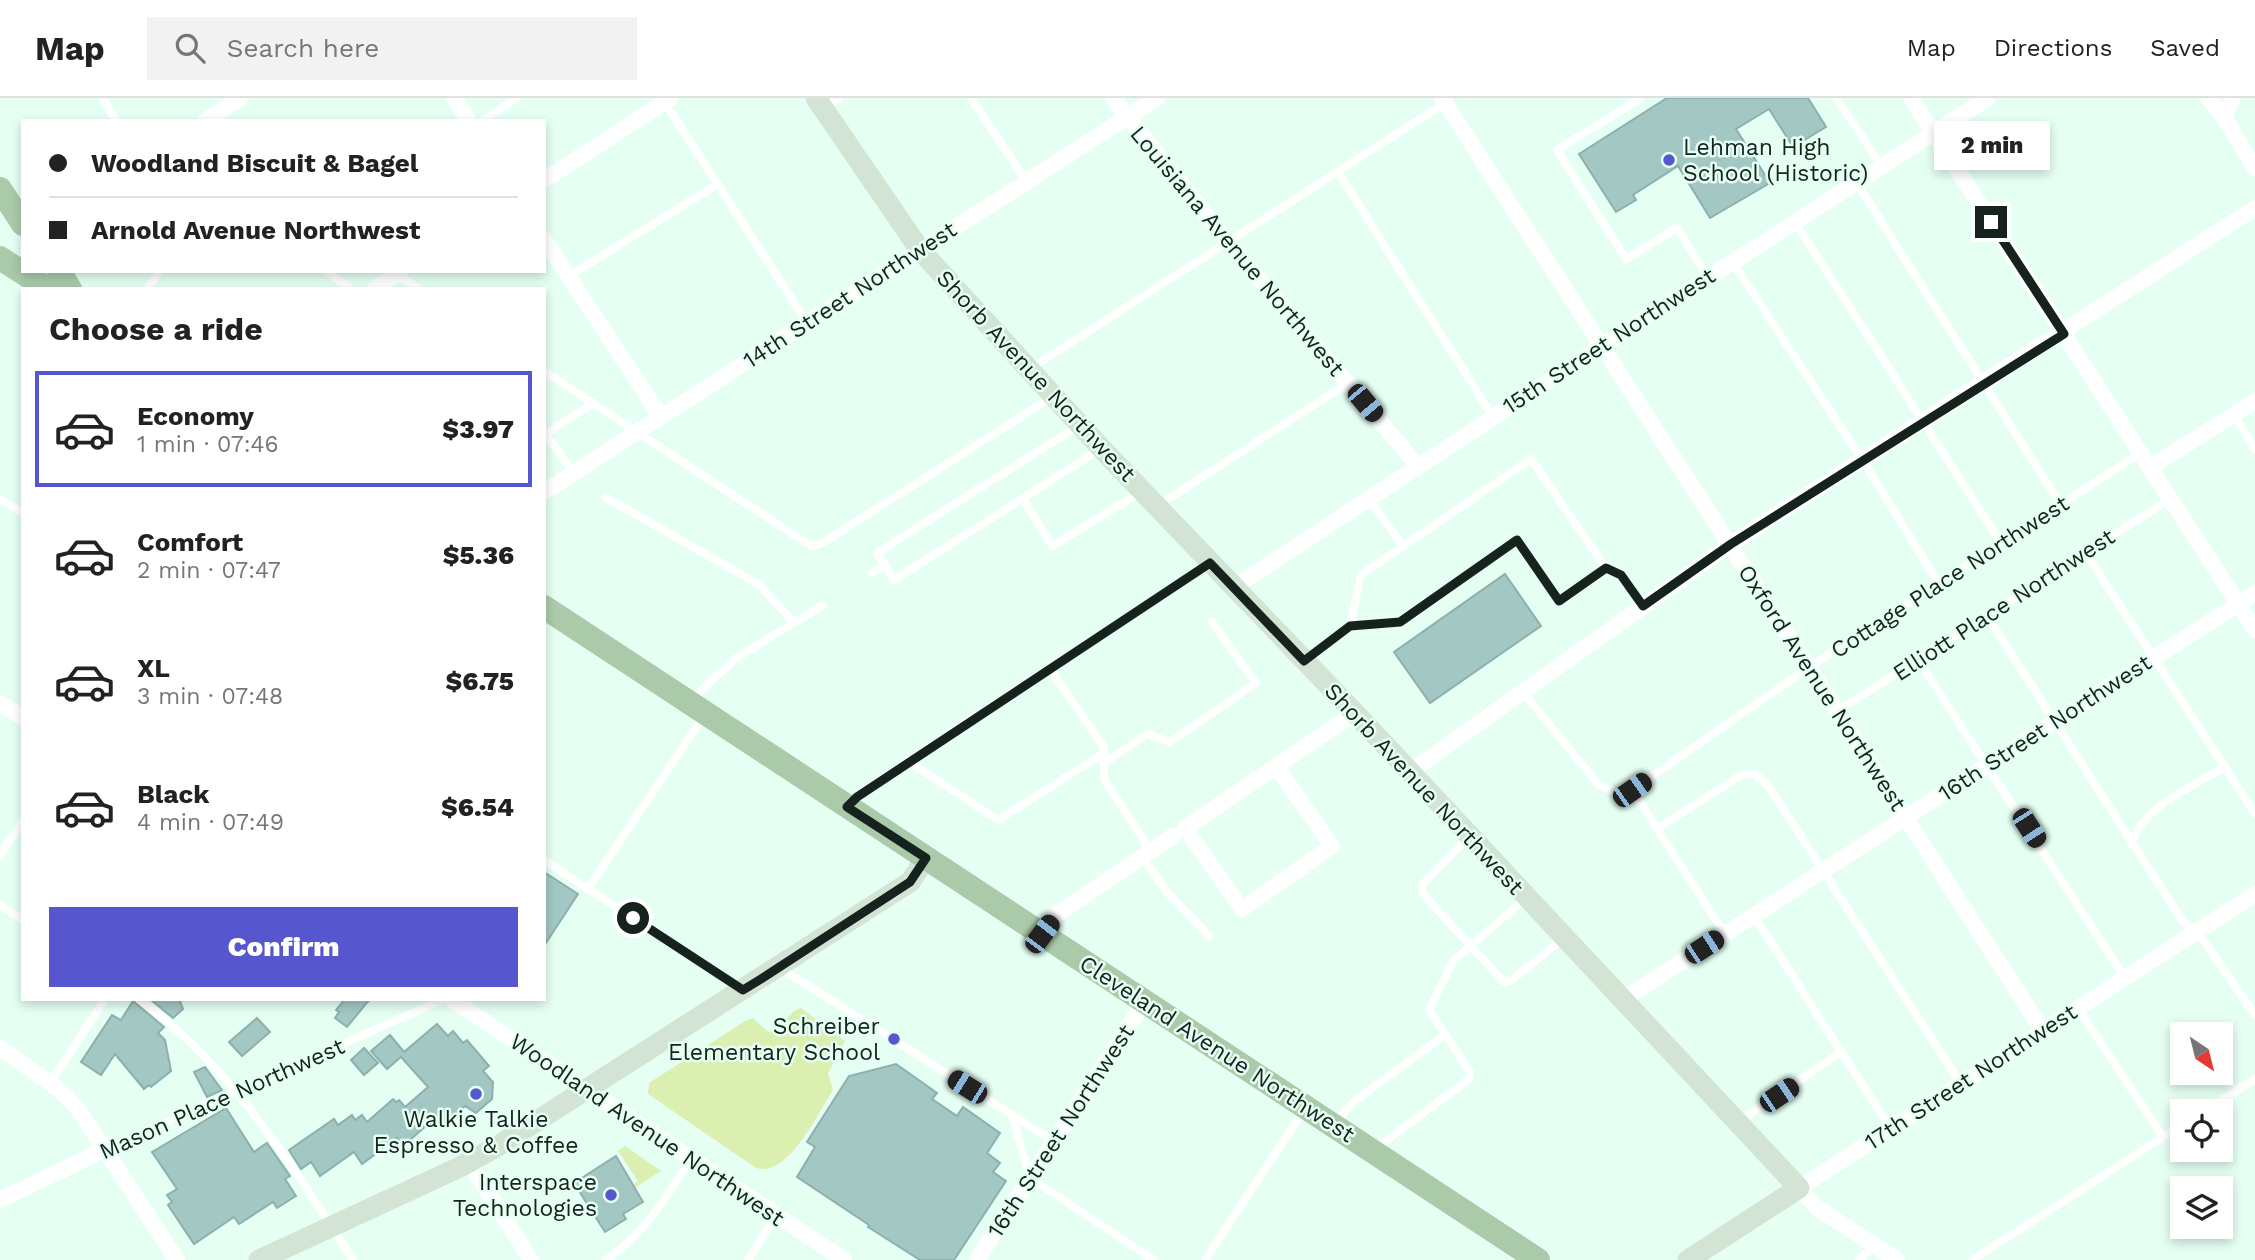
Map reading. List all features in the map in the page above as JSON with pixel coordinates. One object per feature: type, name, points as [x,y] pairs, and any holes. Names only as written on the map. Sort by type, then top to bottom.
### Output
[{"type":"main road","points":[[0,258],[21,272]]},
{"type":"main road","points":[[23,273],[45,287]]},
{"type":"main road","name":"Cleveland Avenue Northwest","points":[[546,608],[1538,1260]]},
{"type":"street","points":[[208,119],[240,98]]},
{"type":"street","points":[[454,98],[468,119]]},
{"type":"street","name":"Louisiana Avenue Northwest","points":[[1113,98],[1126,118],[1228,242],[1418,466]]},
{"type":"street","name":"14th Street Northwest","points":[[546,491],[1157,98]]},
{"type":"street","points":[[1911,98],[2255,630]]},
{"type":"street","name":"15th Street Northwest","points":[[1233,588],[1732,261],[1988,98]]},
{"type":"street","points":[[2208,98],[2224,117],[2255,168]]},
{"type":"street","points":[[2224,117],[2233,98]]},
{"type":"street","points":[[546,179],[666,99]]},
{"type":"street","name":"Oxford Avenue Northwest","points":[[1443,100],[2043,1031]]},
{"type":"street","name":"Shorb Avenue Northwest","points":[[826,101],[920,250],[1028,370],[1355,713],[1816,1207],[1897,1260]]},
{"type":"street","points":[[1410,772],[1731,544],[2064,334],[2255,208]]},
{"type":"street","points":[[546,242],[661,417]]},
{"type":"street","points":[[377,287],[399,273]]},
{"type":"street","points":[[2151,467],[2255,401]]},
{"type":"street","name":"16th Street Northwest","points":[[1622,1000],[2255,593]]},
{"type":"street","points":[[0,703],[21,717]]},
{"type":"street","points":[[1042,934],[1056,915],[1355,713]]},
{"type":"street","points":[[1179,832],[1242,909],[1332,846],[1276,766]]},
{"type":"street","points":[[259,1260],[469,1162],[587,1090],[910,882],[926,858]]},
{"type":"street","name":"17th Street Northwest","points":[[1688,1260],[2255,894]]},
{"type":"street","name":"Woodland Avenue Northwest","points":[[454,1001],[844,1260]]},
{"type":"street","name":"16th Street Northwest","points":[[977,1260],[1145,1001]]},
{"type":"street","points":[[0,1048],[50,1083],[78,1108],[177,1260]]},
{"type":"street","name":"Mason Place Northwest","points":[[0,1200],[106,1149]]},
{"type":"street","points":[[469,1162],[531,1260]]},
{"type":"lane","points":[[103,98],[116,119]]},
{"type":"lane","points":[[485,119],[516,98]]},
{"type":"lane","points":[[971,98],[1027,182]]},
{"type":"lane","points":[[1641,98],[1557,150],[1626,259],[1678,228],[1708,277]]},
{"type":"lane","points":[[1836,98],[1882,166]]},
{"type":"lane","points":[[666,99],[807,323]]},
{"type":"lane","points":[[1028,370],[1338,172],[1443,100]]},
{"type":"lane","points":[[1338,172],[1493,417]]},
{"type":"lane","points":[[1856,182],[2061,505]]},
{"type":"lane","points":[[568,276],[718,184]]},
{"type":"lane","points":[[1795,221],[2001,543]]},
{"type":"lane","points":[[1732,261],[1863,461],[1939,584]]},
{"type":"lane","points":[[329,273],[348,287]]},
{"type":"lane","points":[[399,273],[416,287]]},
{"type":"lane","points":[[546,372],[811,546],[821,544],[1054,396]]},
{"type":"lane","points":[[1023,499],[1052,546],[1150,498],[1348,383]]},
{"type":"lane","points":[[546,432],[593,403]]},
{"type":"lane","points":[[2234,415],[2255,449]]},
{"type":"lane","points":[[1081,424],[877,553],[894,580],[1102,449]]},
{"type":"lane","points":[[546,434],[574,473]]},
{"type":"lane","name":"Cottage Place Northwest","points":[[1523,692],[1597,783],[1606,790],[1618,793],[1632,790],[1808,668],[2141,452]]},
{"type":"lane","points":[[1350,626],[1361,575],[1531,459],[1606,568],[1621,575],[1643,606]]},
{"type":"lane","points":[[606,497],[760,585],[794,623]]},
{"type":"lane","name":"Elliott Place Northwest","points":[[1836,712],[2171,498]]},
{"type":"lane","points":[[0,499],[21,512]]},
{"type":"lane","points":[[1369,499],[1403,546]]},
{"type":"lane","points":[[1304,661],[1350,626],[1400,622],[1517,540],[1559,601],[1606,568]]},
{"type":"lane","points":[[2086,553],[2255,814]]},
{"type":"lane","points":[[847,807],[867,788],[1210,563]]},
{"type":"lane","points":[[872,573],[885,566]]},
{"type":"lane","points":[[588,889],[697,708],[734,659],[823,605]]},
{"type":"lane","points":[[1987,616],[2183,922],[2205,942],[2255,1015]]},
{"type":"lane","points":[[1104,763],[1147,734],[1170,742],[1256,683],[1212,622]]},
{"type":"lane","points":[[1918,660],[2125,978]]},
{"type":"lane","points":[[1049,668],[1104,747],[1104,779],[1168,893],[1209,936]]},
{"type":"lane","points":[[908,761],[998,820],[1104,753]]},
{"type":"lane","points":[[2132,844],[2137,827],[2156,810],[2224,767]]},
{"type":"lane","points":[[1657,829],[1741,775],[1754,774],[1767,785],[1961,1084]]},
{"type":"lane","points":[[1632,790],[1725,934]]},
{"type":"lane","points":[[0,855],[21,824]]},
{"type":"lane","points":[[1469,836],[1423,884],[1422,893],[1504,982],[1512,980],[1564,937]]},
{"type":"lane","points":[[546,861],[743,990]]},
{"type":"lane","points":[[1373,1152],[1469,1079],[1470,1072],[1429,1010],[1453,961],[1527,898]]},
{"type":"lane","points":[[0,905],[21,919]]},
{"type":"lane","points":[[1754,916],[1891,1129]]},
{"type":"lane","points":[[779,967],[1053,1141]]},
{"type":"lane","points":[[50,1083],[104,1001]]},
{"type":"lane","points":[[141,1001],[208,1057],[240,1092],[353,1260]]},
{"type":"lane","name":"Mason Place Northwest","points":[[106,1149],[240,1092],[440,1001]]},
{"type":"lane","points":[[2078,1008],[2163,1137]]},
{"type":"lane","points":[[1334,1126],[1353,1102],[1445,1035]]},
{"type":"lane","points":[[1738,1123],[1842,1052]]},
{"type":"lane","points":[[2223,1099],[2255,1079]]},
{"type":"lane","points":[[1205,1260],[1306,1107]]},
{"type":"lane","points":[[1012,1115],[1030,1178],[1154,1260]]},
{"type":"lane","points":[[1972,1260],[2170,1133]]},
{"type":"lane","points":[[606,1260],[634,1239],[648,1223],[690,1160]]},
{"type":"lane","points":[[748,1260],[776,1216]]},
{"type":"lane","points":[[1858,1260],[1875,1246]]},
{"type":"green space","points":[[801,1008],[845,1041],[828,1073],[833,1090],[801,1141],[779,1163],[768,1168],[756,1168],[648,1094],[649,1083],[747,1020],[753,1018],[768,1032],[775,1031],[794,1011]]},
{"type":"green space","points":[[625,1146],[661,1171],[636,1187],[634,1184],[638,1181],[618,1151]]},
{"type":"building","name":"Lehman High School (Historic)","points":[[1667,98],[1808,98],[1826,127],[1793,147],[1769,109],[1736,129],[1770,183],[1710,218],[1678,166],[1633,195],[1636,200],[1616,212],[1579,154]]},
{"type":"building","points":[[1505,574],[1541,626],[1430,703],[1394,652]]},
{"type":"building","points":[[546,873],[578,894],[546,943]]},
{"type":"building","points":[[133,1001],[164,1027],[158,1033],[165,1040],[171,1071],[151,1087],[149,1085],[144,1089],[115,1054],[101,1075],[81,1062],[112,1015],[121,1020]]},
{"type":"building","points":[[152,1001],[180,1001],[183,1009],[173,1018]]},
{"type":"building","points":[[343,1001],[368,1001],[347,1027],[335,1018],[339,1012],[336,1010]]},
{"type":"building","points":[[257,1018],[270,1032],[242,1056],[229,1042]]},
{"type":"building","points":[[437,1024],[448,1036],[453,1031],[463,1043],[467,1040],[489,1066],[483,1071],[493,1082],[492,1099],[476,1113],[465,1106],[441,1127],[434,1119],[403,1146],[397,1138],[362,1164],[354,1152],[320,1176],[311,1162],[301,1169],[289,1150],[334,1119],[338,1125],[352,1115],[355,1120],[362,1115],[367,1122],[393,1099],[396,1102],[399,1100],[405,1107],[428,1087],[401,1057],[387,1069],[371,1051],[390,1035],[404,1052]]},
{"type":"building","points":[[364,1048],[378,1063],[364,1075],[351,1060]]},
{"type":"building","name":"Schreiber Elementary School","points":[[896,1064],[937,1093],[932,1099],[957,1116],[963,1107],[1000,1133],[987,1153],[1000,1163],[993,1172],[1006,1181],[954,1260],[920,1260],[797,1177],[815,1147],[807,1142],[849,1076]]},
{"type":"building","points":[[205,1067],[222,1090],[207,1097],[194,1072]]},
{"type":"building","points":[[226,1108],[254,1152],[267,1143],[290,1176],[285,1179],[296,1196],[277,1208],[273,1202],[239,1224],[234,1217],[194,1244],[168,1205],[172,1202],[167,1195],[177,1189],[152,1152]]},
{"type":"building","name":"Interspace Technologies","points":[[616,1156],[643,1202],[623,1214],[626,1219],[605,1232],[574,1183]]},
{"type":"place","name":"Lehman High School (Historic)","points":[[1669,160]]},
{"type":"place","name":"Schreiber Elementary School","points":[[894,1039]]},
{"type":"place","name":"Walkie Talkie Espresso & Coffee","points":[[476,1094]]},
{"type":"place","name":"Interspace Technologies","points":[[611,1195]]},
{"type":"route","points":[[633,918],[743,990],[761,979],[910,882],[926,858],[847,807],[857,797],[1210,563],[1304,661],[1350,626],[1400,622],[1517,540],[1559,601],[1606,568],[1621,575],[1643,606],[1731,544],[2064,334],[1991,222]]}]
